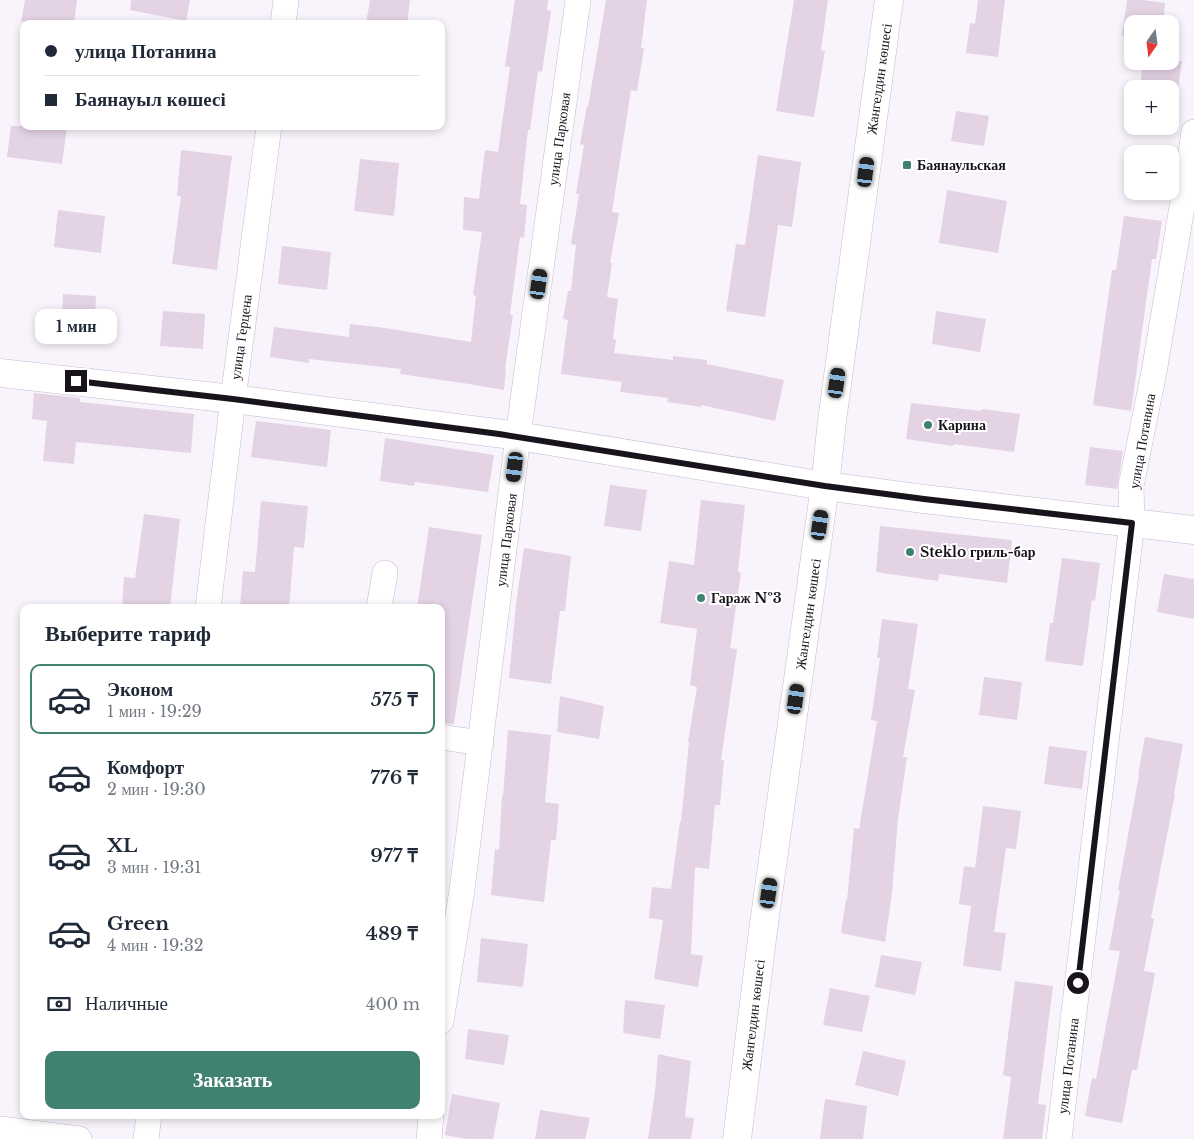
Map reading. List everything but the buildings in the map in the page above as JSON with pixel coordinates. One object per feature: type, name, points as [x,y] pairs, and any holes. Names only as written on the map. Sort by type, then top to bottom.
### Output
[{"type":"main road","name":"Жангелдин көшесі","points":[[737,1139],[889,0]]},
{"type":"main road","points":[[0,373],[233,399],[518,436],[825,486],[1194,530]]},
{"type":"street","points":[[284,20],[286,0]]},
{"type":"street","name":"улица Парковая","points":[[445,995],[462,890],[518,436],[578,0]]},
{"type":"street","name":"улица Герцена","points":[[208,604],[268,130]]},
{"type":"street","name":"улица Потанина","points":[[1060,1139],[1132,523],[1131,486],[1154,372],[1194,132]]},
{"type":"street","points":[[380,604],[385,573]]},
{"type":"street","points":[[445,738],[480,743]]},
{"type":"street","points":[[146,1139],[148,1119]]},
{"type":"street","points":[[429,1139],[431,1119]]},
{"type":"street","points":[[0,1129],[79,1139]]},
{"type":"place","name":"Баянаульская","points":[[907,165]]},
{"type":"place","name":"Карина","points":[[928,425]]},
{"type":"place","name":"Steklo гриль-бар","points":[[910,552]]},
{"type":"place","name":"Гараж №3","points":[[701,598]]},
{"type":"route","points":[[76,381],[233,399],[538,439],[825,486],[1132,523],[1078,983]]}]
